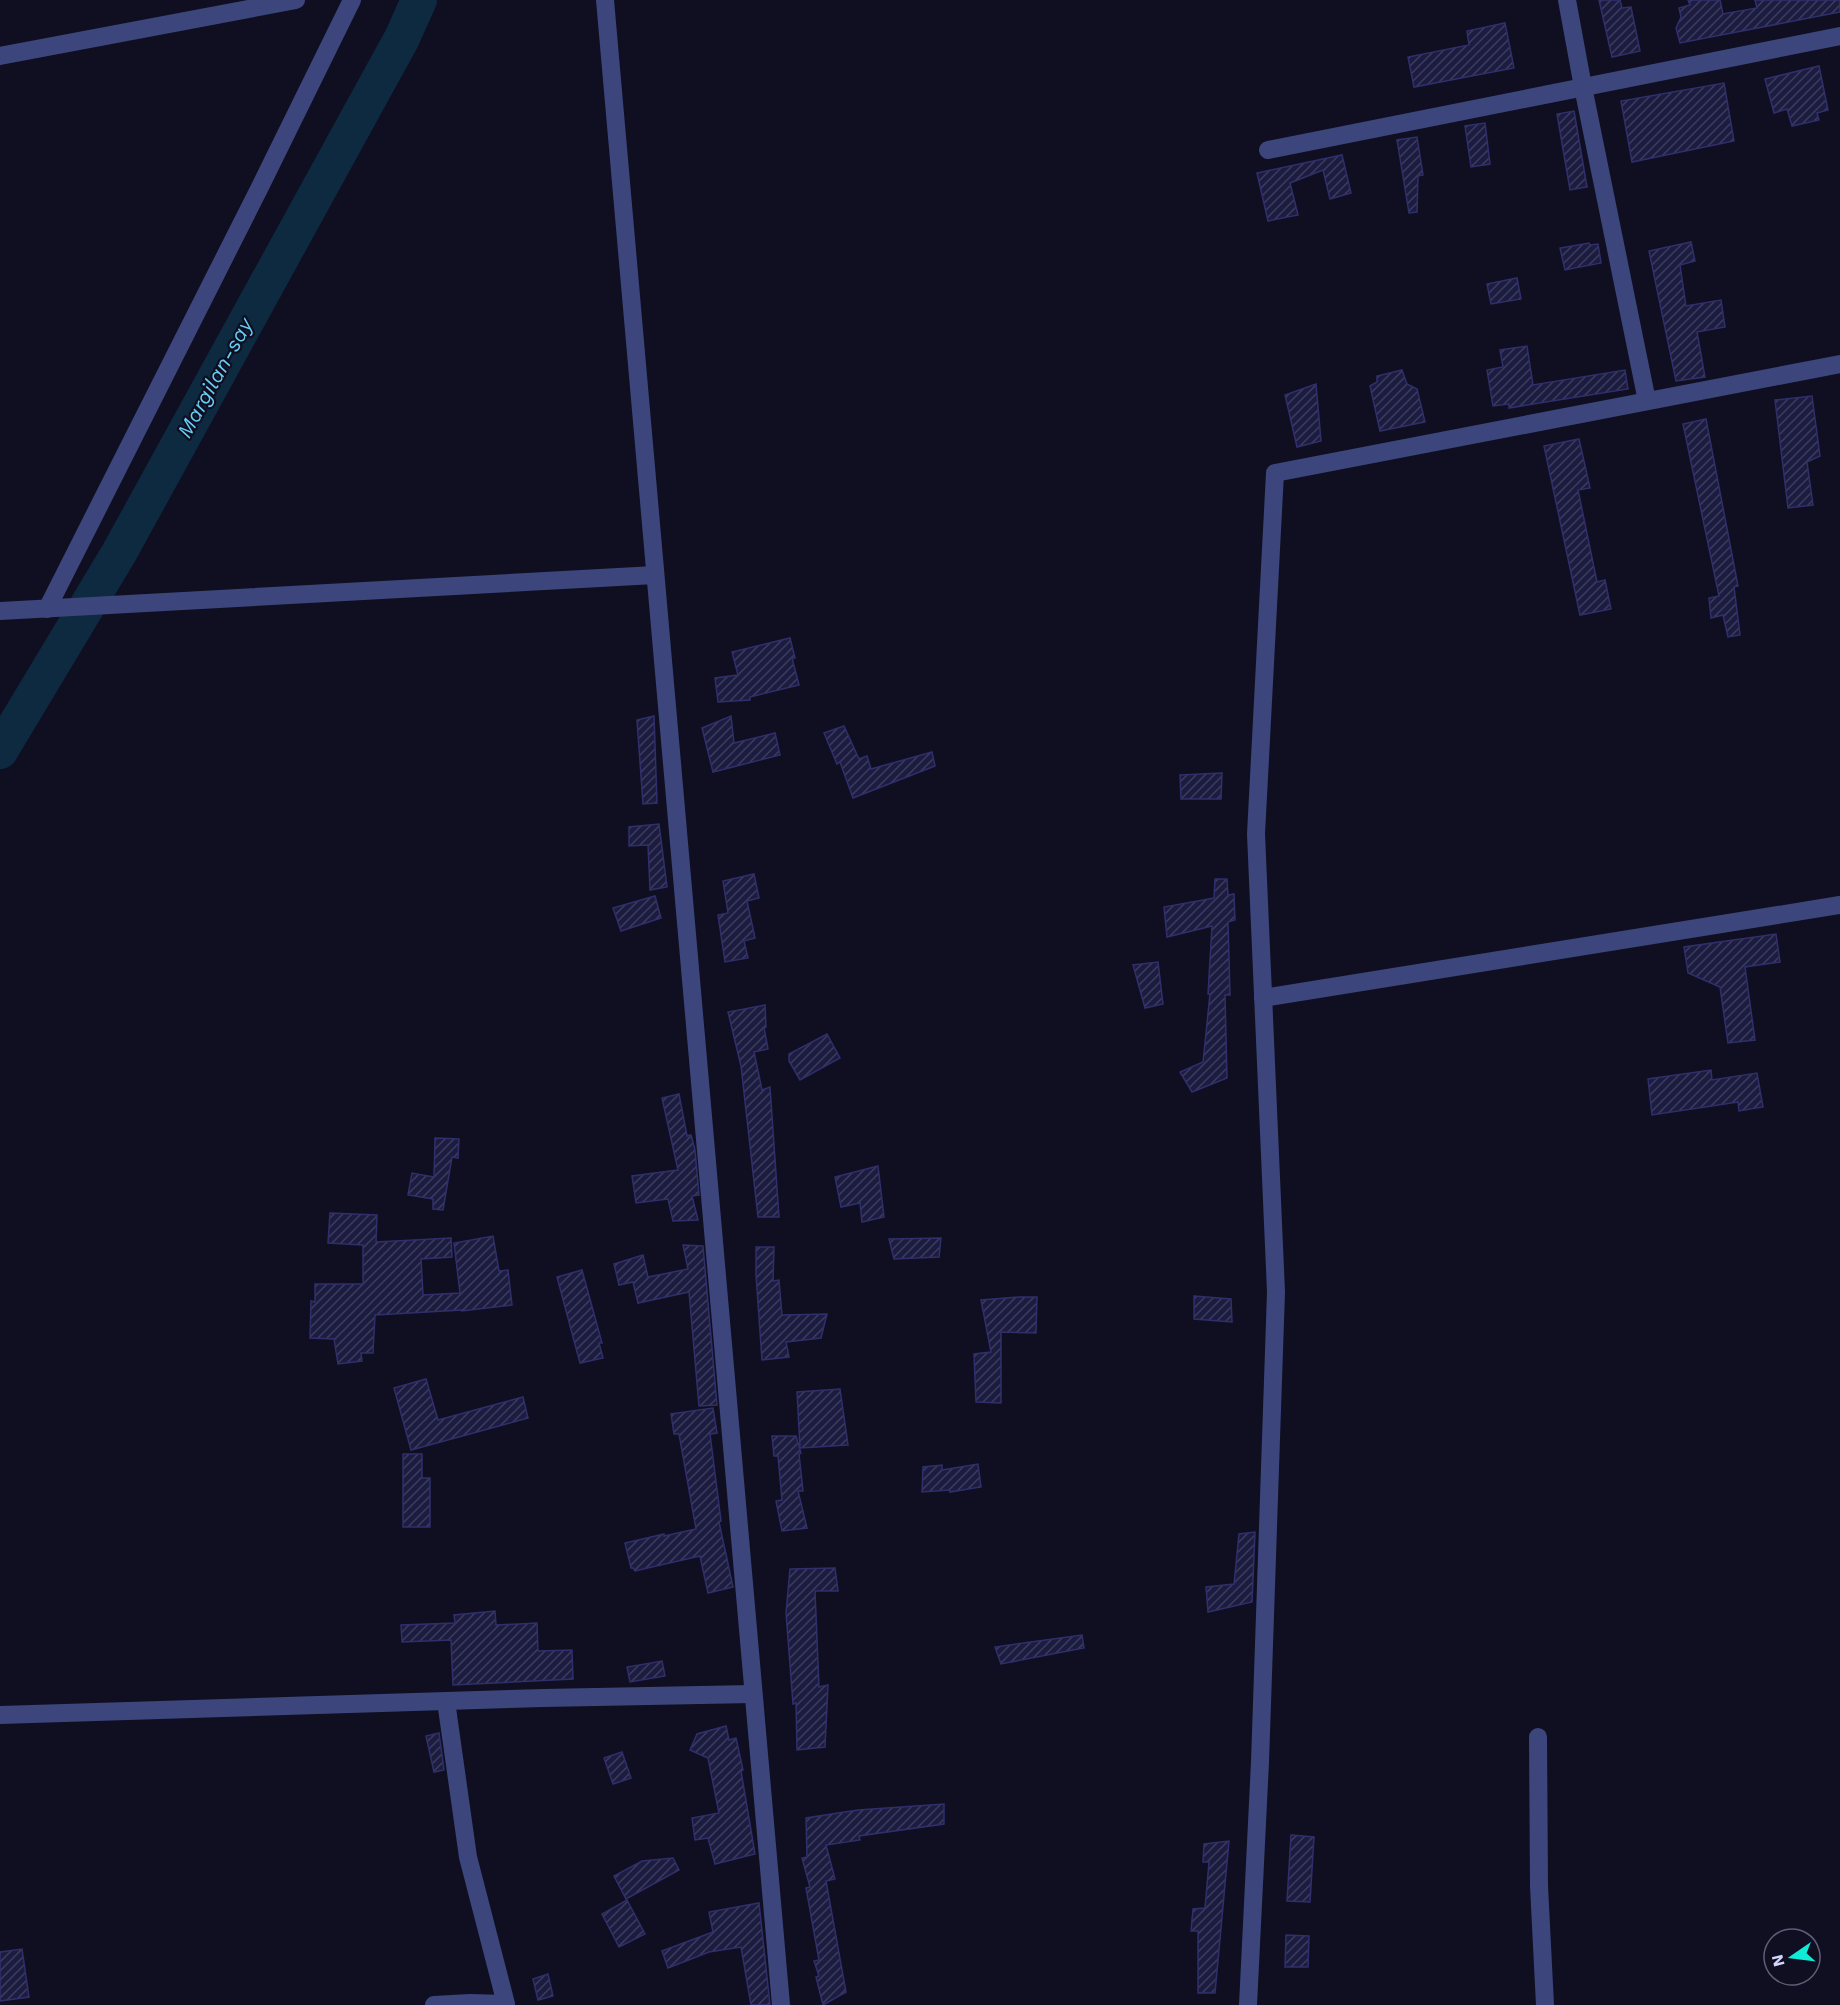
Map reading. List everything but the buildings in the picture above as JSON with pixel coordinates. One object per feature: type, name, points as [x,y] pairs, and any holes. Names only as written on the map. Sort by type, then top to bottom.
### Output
[{"type":"street","points":[[0,56],[296,0]]},
{"type":"street","points":[[47,609],[352,0]]},
{"type":"street","points":[[605,0],[781,2005]]},
{"type":"street","points":[[1567,0],[1582,87],[1647,401]]},
{"type":"street","points":[[1268,150],[1840,36]]},
{"type":"street","points":[[1248,2005],[1260,1762],[1276,1292],[1256,834],[1275,473],[1840,364]]},
{"type":"street","points":[[0,611],[655,575]]},
{"type":"street","points":[[1263,998],[1840,905]]},
{"type":"street","points":[[0,1715],[753,1694]]},
{"type":"street","points":[[434,2005],[506,2004],[468,1857],[446,1701]]},
{"type":"street","points":[[1538,1737],[1539,1886],[1545,2005]]},
{"type":"waterway","name":"Margilan-say","points":[[0,751],[119,553],[402,38],[419,0]]}]
